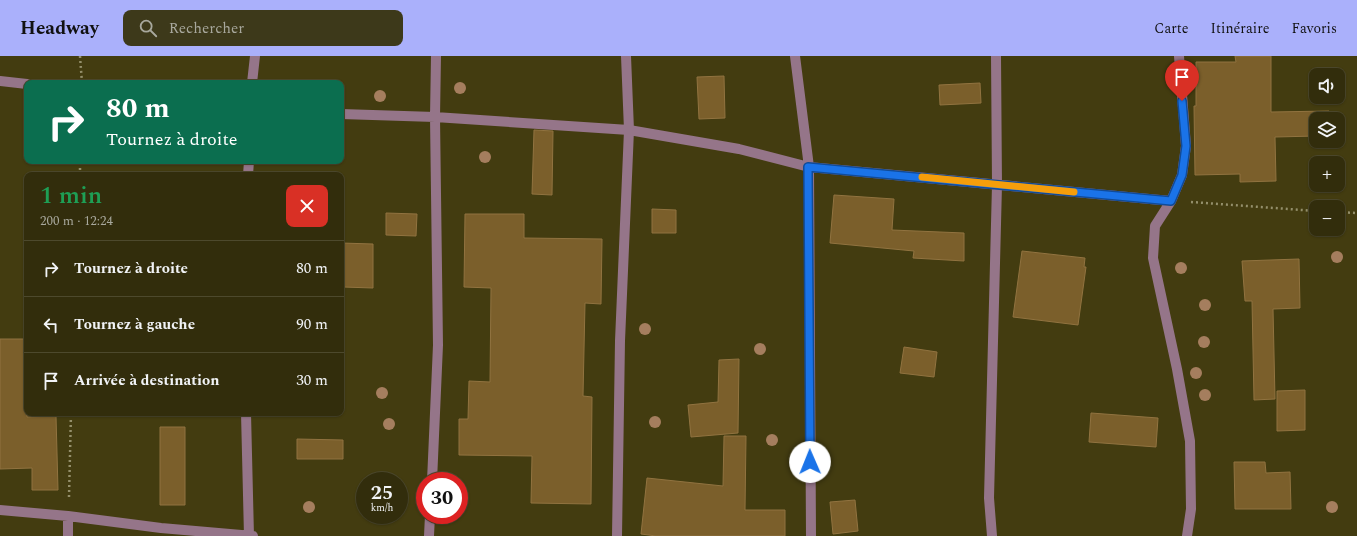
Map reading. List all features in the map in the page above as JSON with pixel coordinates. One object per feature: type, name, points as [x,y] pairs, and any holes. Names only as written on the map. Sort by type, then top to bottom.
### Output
[{"type":"street","points":[[252,80],[255,56]]},
{"type":"street","points":[[432,472],[438,345],[435,117],[436,56]]},
{"type":"street","points":[[617,536],[620,341],[629,130],[626,56]]},
{"type":"street","points":[[795,56],[808,167],[811,536]]},
{"type":"street","points":[[992,536],[989,498],[997,184],[996,56]]},
{"type":"street","points":[[1179,56],[1186,146],[1182,175],[1171,201],[1155,226],[1153,258],[1177,369],[1190,441],[1191,509],[1187,536]]},
{"type":"street","points":[[0,81],[24,84]]},
{"type":"street","points":[[344,114],[435,117],[629,130],[739,150],[808,167],[1171,201]]},
{"type":"street","points":[[246,416],[249,536]]},
{"type":"street","points":[[0,510],[68,516],[161,528],[253,536]]},
{"type":"street","points":[[68,516],[68,536]]},
{"type":"street","points":[[429,536],[430,524]]},
{"type":"path","points":[[80,56],[82,80]]},
{"type":"path","points":[[1171,201],[1309,211]]},
{"type":"path","points":[[1345,212],[1357,213]]},
{"type":"path","points":[[68,516],[72,416]]},
{"type":"building","points":[[1235,56],[1271,56],[1271,112],[1329,111],[1309,112],[1309,136],[1275,137],[1276,181],[1240,182],[1240,174],[1195,175],[1194,106],[1196,106],[1196,62],[1236,62]]},
{"type":"building","points":[[724,76],[725,118],[699,119],[697,77]]},
{"type":"building","points":[[980,83],[981,103],[940,105],[939,85]]},
{"type":"building","points":[[534,130],[553,131],[552,195],[532,194]]},
{"type":"building","points":[[834,195],[894,199],[892,230],[964,233],[964,261],[913,258],[914,251],[830,243]]},
{"type":"building","points":[[652,209],[676,210],[676,233],[652,233]]},
{"type":"building","points":[[386,213],[417,214],[416,236],[386,235]]},
{"type":"building","points":[[465,214],[524,214],[524,238],[602,239],[601,304],[585,303],[583,396],[592,397],[591,504],[531,503],[532,456],[459,455],[459,419],[468,419],[469,381],[490,382],[491,288],[464,287]]},
{"type":"building","points":[[344,243],[373,244],[373,288],[344,287]]},
{"type":"building","points":[[1022,251],[1085,258],[1084,267],[1086,267],[1078,325],[1013,317]]},
{"type":"building","points":[[1299,259],[1300,308],[1273,309],[1275,399],[1254,400],[1252,301],[1245,301],[1242,261]]},
{"type":"building","points":[[0,339],[24,339],[24,416],[56,416],[58,490],[32,490],[32,468],[0,469]]},
{"type":"building","points":[[904,347],[937,352],[934,377],[900,373]]},
{"type":"building","points":[[739,359],[738,433],[691,437],[688,405],[718,402],[719,360]]},
{"type":"building","points":[[1305,390],[1305,430],[1277,431],[1277,391]]},
{"type":"building","points":[[1091,413],[1158,418],[1156,447],[1089,442]]},
{"type":"building","points":[[160,427],[185,427],[185,505],[160,505]]},
{"type":"building","points":[[724,436],[746,436],[745,510],[785,510],[785,536],[656,536],[641,534],[647,478],[723,486]]},
{"type":"building","points":[[297,439],[343,440],[343,459],[297,459]]},
{"type":"building","points":[[1234,462],[1265,462],[1266,473],[1290,472],[1291,509],[1235,509]]},
{"type":"building","points":[[855,500],[858,531],[833,534],[830,502]]},
{"type":"slow traffic","points":[[922,177],[1074,192]]},
{"type":"route","points":[[810,462],[808,167],[1171,201],[1182,175],[1186,146],[1182,101]]}]
